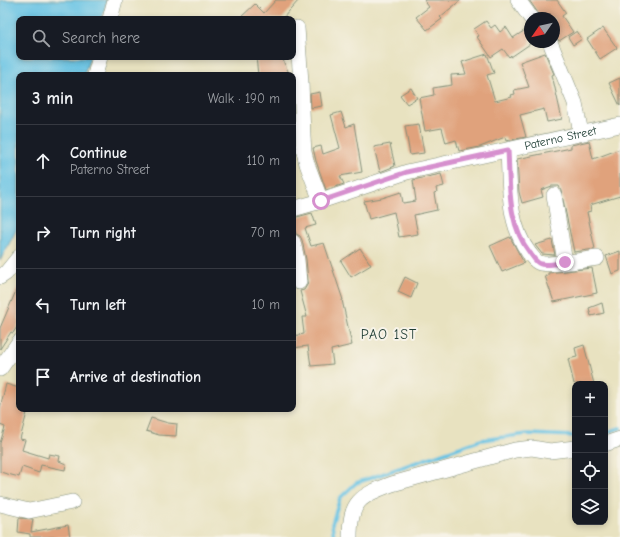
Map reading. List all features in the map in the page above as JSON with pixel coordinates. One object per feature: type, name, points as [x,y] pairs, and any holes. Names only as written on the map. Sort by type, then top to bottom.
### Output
[{"type":"street","points":[[111,16],[115,0]]},
{"type":"street","points":[[518,0],[526,12]]},
{"type":"street","points":[[297,28],[302,82],[304,152],[321,201]]},
{"type":"street","points":[[552,48],[575,103],[581,133]]},
{"type":"street","points":[[97,72],[99,60]]},
{"type":"street","name":"Paterno Street","points":[[296,208],[407,172],[620,125]]},
{"type":"street","points":[[508,150],[511,211],[515,225],[527,250],[536,262],[540,264],[597,258]]},
{"type":"street","points":[[554,195],[565,262]]},
{"type":"street","points":[[296,256],[299,282]]},
{"type":"street","points":[[0,277],[6,273],[16,261]]},
{"type":"street","points":[[0,369],[16,346]]},
{"type":"street","points":[[608,443],[620,439]]},
{"type":"street","points":[[350,537],[352,512],[356,504],[376,490],[392,484],[515,450],[532,448],[550,451],[572,448]]},
{"type":"street","points":[[0,504],[29,512],[72,502]]},
{"type":"water","points":[[0,0],[107,0],[103,16],[16,16],[16,60],[89,60],[85,72],[16,72],[16,231],[0,261]]},
{"type":"building","points":[[276,0],[299,0],[285,16],[242,16],[255,4],[264,13]]},
{"type":"building","points":[[424,0],[461,0],[440,17],[442,19],[427,30],[416,17],[429,7]]},
{"type":"building","points":[[529,0],[557,0],[566,13],[562,16],[573,32],[560,40],[560,12],[537,12]]},
{"type":"building","points":[[486,21],[491,28],[495,25],[500,32],[506,27],[513,38],[524,31],[524,48],[511,57],[511,55],[509,57],[503,49],[491,57],[477,37],[479,36],[474,29]]},
{"type":"building","points":[[603,28],[617,48],[600,59],[587,39]]},
{"type":"building","points":[[577,31],[582,39],[573,45],[568,37]]},
{"type":"building","points":[[545,53],[554,74],[552,75],[562,119],[547,122],[544,109],[520,115],[526,137],[506,141],[505,137],[480,147],[459,151],[456,140],[446,143],[442,128],[425,131],[419,98],[434,95],[433,88],[452,85],[451,75],[466,74],[462,62],[487,54],[494,73],[487,75],[495,101],[512,97],[511,95],[515,94],[514,90],[529,87],[520,62]]},
{"type":"building","points":[[256,60],[284,60],[288,72],[258,72]]},
{"type":"building","points":[[620,78],[620,106],[609,83]]},
{"type":"building","points":[[411,88],[417,98],[407,104],[400,95]]},
{"type":"building","points":[[320,92],[322,106],[311,108],[310,94]]},
{"type":"building","points":[[341,112],[346,127],[354,124],[362,172],[340,176],[344,184],[326,190],[313,148],[321,146],[323,154],[340,148],[331,115]]},
{"type":"building","points":[[419,124],[424,153],[410,155],[405,126]]},
{"type":"building","points":[[589,141],[593,159],[620,149],[620,196],[590,205],[591,211],[587,212],[595,249],[574,252],[559,186],[552,186],[541,190],[543,197],[522,203],[519,192],[517,159],[571,148],[571,145]]},
{"type":"building","points":[[390,144],[395,166],[380,172],[374,147]]},
{"type":"building","points":[[441,174],[444,186],[436,188],[437,192],[434,193],[437,210],[414,215],[418,234],[399,237],[394,212],[369,219],[364,201],[382,198],[401,192],[403,203],[416,201],[413,180]]},
{"type":"building","points":[[312,213],[316,225],[305,228],[311,246],[324,243],[343,300],[352,345],[331,350],[333,364],[311,366],[308,346],[296,348],[296,335],[304,334],[302,317],[307,317],[300,291],[304,290],[308,281],[306,259],[302,240],[300,236],[296,234],[296,217]]},
{"type":"building","points":[[510,237],[524,263],[502,272],[490,246]]},
{"type":"building","points":[[552,240],[555,255],[542,254],[535,245]]},
{"type":"building","points":[[360,248],[371,265],[351,277],[341,261]]},
{"type":"building","points":[[620,251],[620,271],[612,274],[606,256]]},
{"type":"building","points":[[592,268],[597,293],[554,302],[545,276],[548,276],[548,273]]},
{"type":"building","points":[[405,277],[417,283],[411,298],[398,292]]},
{"type":"building","points":[[16,291],[16,328],[13,333],[11,332],[0,349],[0,328]]},
{"type":"building","points":[[602,303],[604,313],[591,316],[589,308]]},
{"type":"building","points":[[584,345],[593,381],[573,381],[568,359],[577,357],[575,348]]},
{"type":"building","points":[[6,384],[16,387],[16,412],[27,412],[20,439],[25,440],[22,450],[48,458],[49,454],[60,456],[59,461],[66,464],[65,470],[41,465],[39,473],[22,467],[19,477],[0,472],[0,443],[5,427],[0,425],[0,408]]},
{"type":"building","points":[[151,418],[177,424],[176,436],[159,435],[146,431]]},
{"type":"building","points":[[19,518],[33,519],[31,532],[68,525],[70,537],[30,537],[30,534],[18,532]]},
{"type":"waterway","points":[[608,432],[620,428]]},
{"type":"waterway","points":[[334,537],[332,524],[340,498],[356,483],[481,440],[528,434],[572,436]]},
{"type":"district","name":"PAO 1ST","points":[[389,334]]},
{"type":"route","points":[[321,201],[407,172],[508,150],[511,211],[515,225],[527,250],[536,262],[540,264],[565,262]]}]
